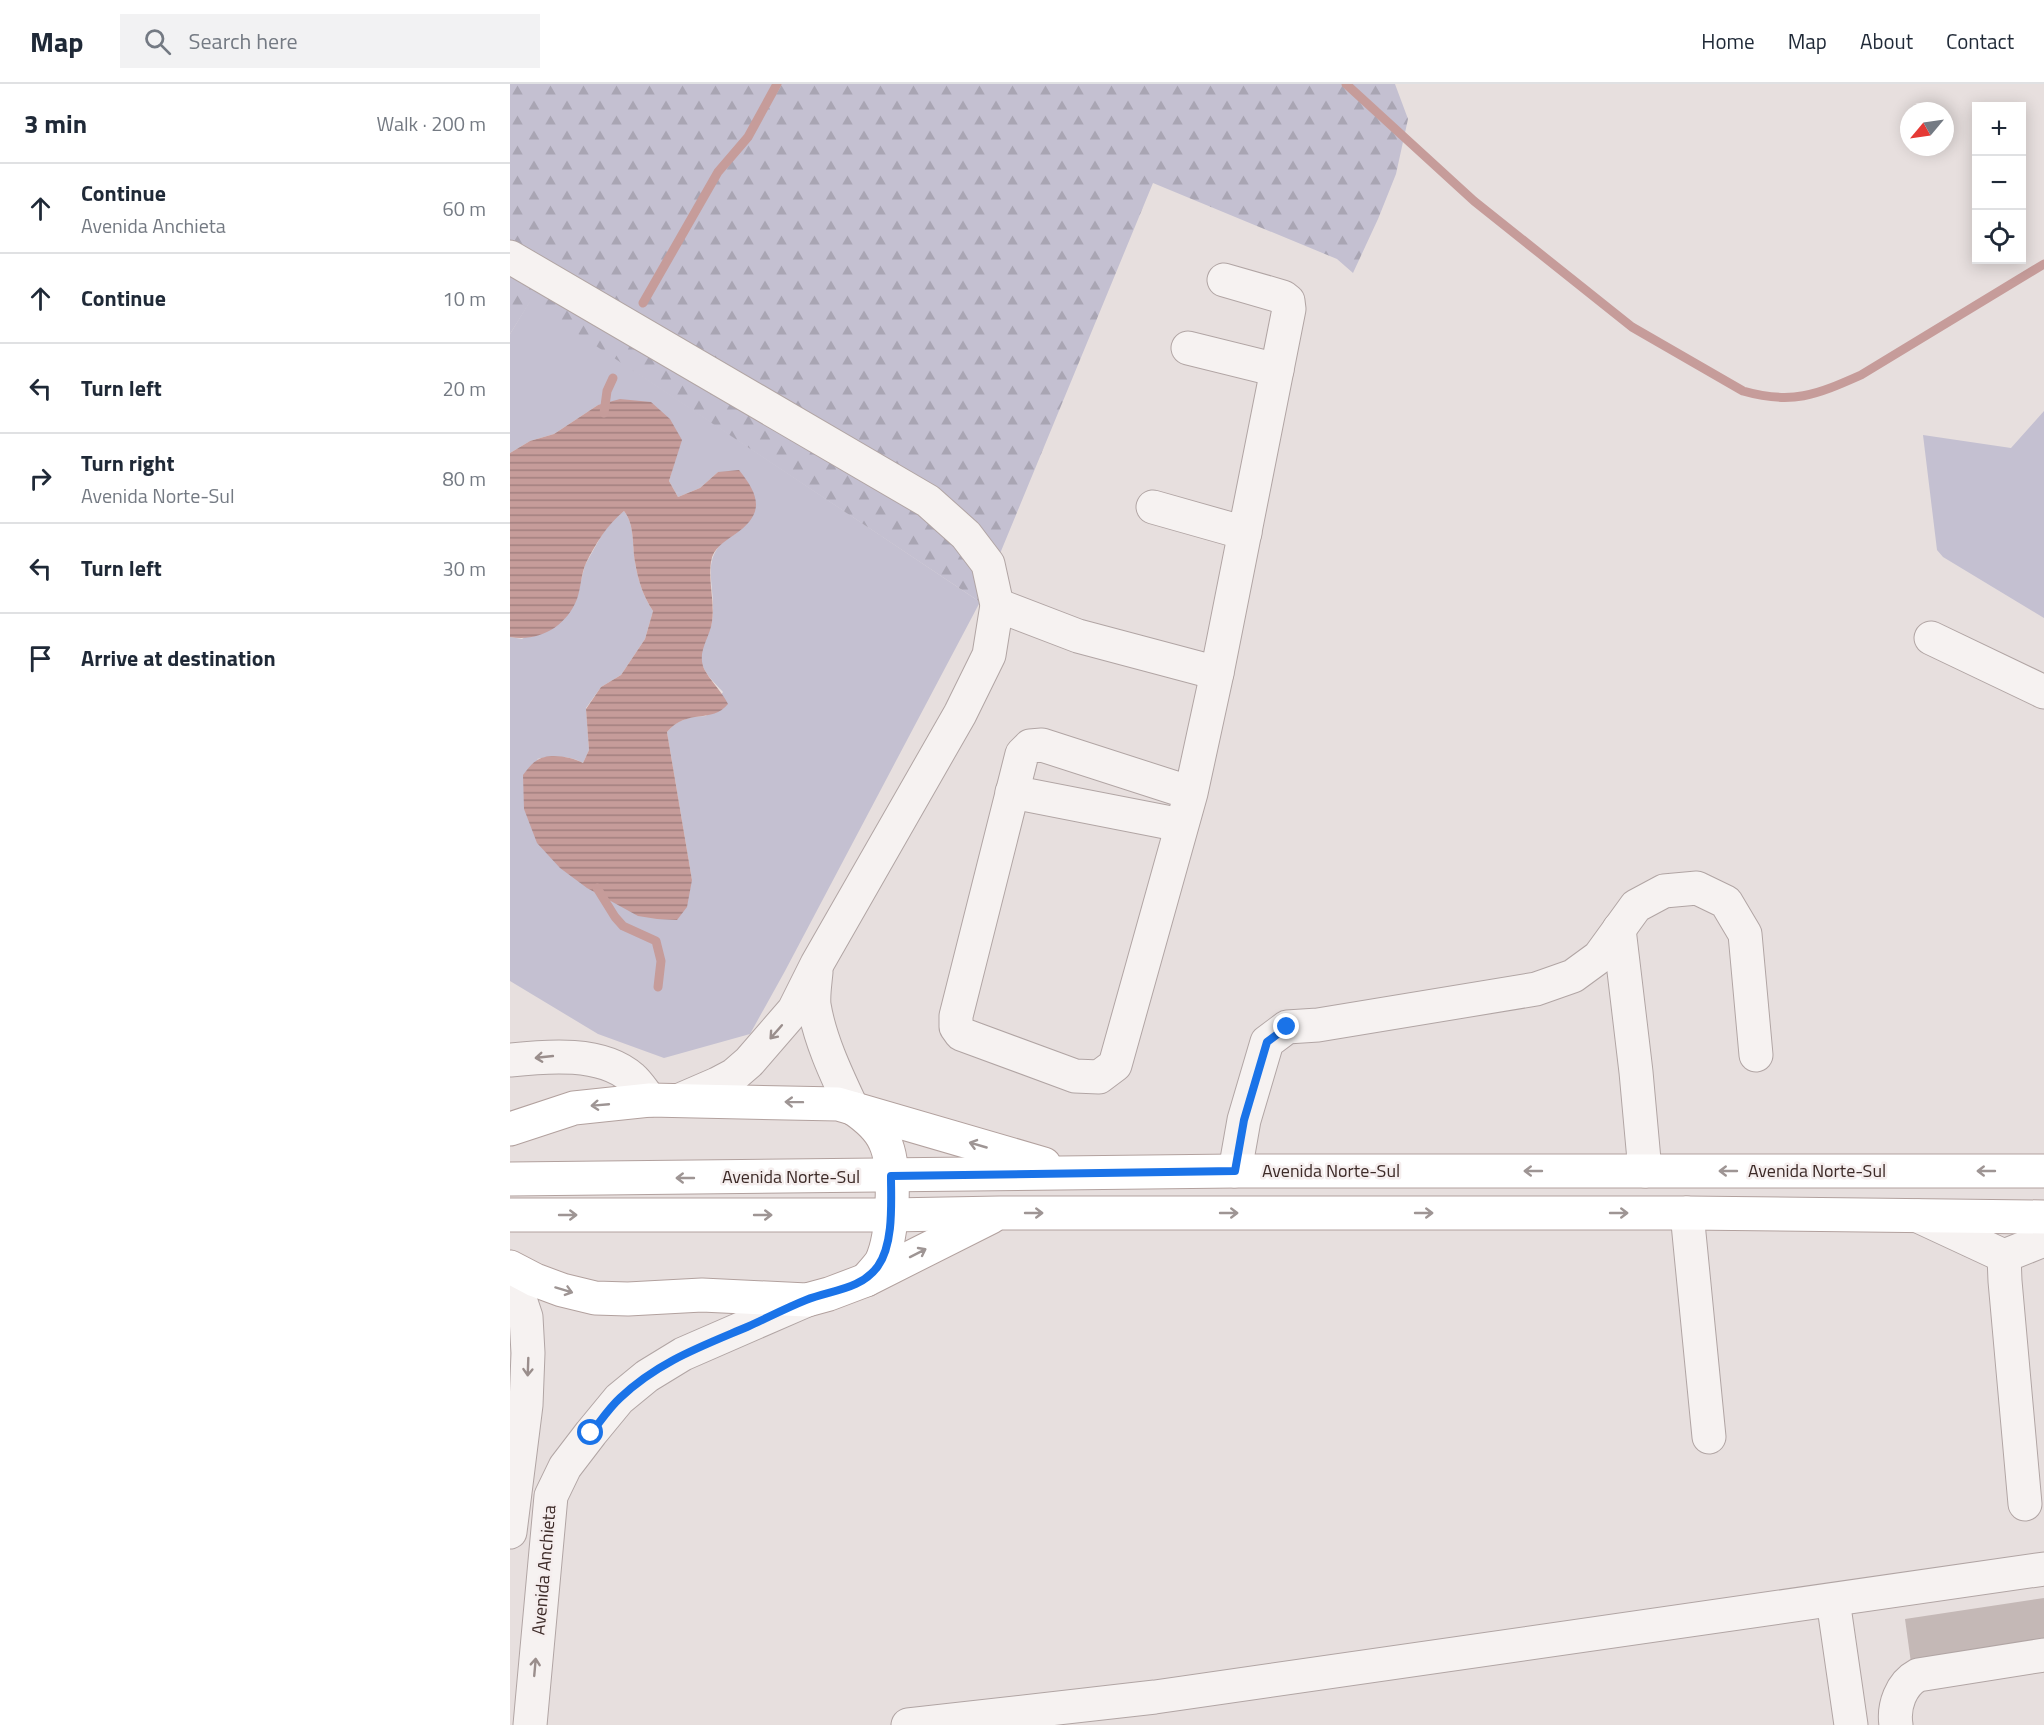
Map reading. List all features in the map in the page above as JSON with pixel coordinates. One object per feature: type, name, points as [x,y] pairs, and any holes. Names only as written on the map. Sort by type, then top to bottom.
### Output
[{"type":"main road","points":[[510,1129],[574,1108],[665,1100],[837,1104],[1074,1173]]},
{"type":"main road","points":[[852,1108],[868,1119],[880,1132],[890,1156],[891,1215],[884,1253],[879,1264],[866,1280]]},
{"type":"main road","name":"Avenida Norte-Sul","points":[[510,1179],[1235,1171],[2044,1171]]},
{"type":"main road","points":[[510,1268],[562,1290],[595,1298],[628,1299],[702,1295],[807,1300],[866,1280],[1000,1213]]},
{"type":"main road","name":"Avenida Norte-Sul","points":[[510,1215],[1686,1213],[2044,1217]]},
{"type":"street","points":[[510,257],[928,501],[966,535],[988,564],[997,605],[989,655],[960,714],[817,964],[794,1010],[749,1062],[717,1084],[665,1100],[617,1068],[579,1058],[554,1056],[510,1060]]},
{"type":"street","points":[[1191,793],[1042,745],[1030,746],[1022,754],[956,1016],[956,1027],[961,1034],[1075,1076],[1099,1077],[1115,1065],[1191,793],[1289,309],[1288,301],[1284,297],[1224,280]]},
{"type":"street","points":[[1188,348],[1277,370]]},
{"type":"street","points":[[1153,507],[1245,533]]},
{"type":"street","points":[[997,605],[1078,636],[1217,673]]},
{"type":"street","points":[[1930,638],[2044,692]]},
{"type":"street","points":[[1012,792],[1181,825]]},
{"type":"street","points":[[1235,1171],[1244,1120],[1267,1042],[1287,1027],[1318,1025],[1536,989],[1573,976],[1599,957],[1636,906],[1664,891],[1697,888],[1726,903],[1745,934],[1756,1055]]},
{"type":"street","points":[[1619,929],[1645,1171]]},
{"type":"street","points":[[817,964],[814,1003],[819,1026],[852,1108]]},
{"type":"street","points":[[1686,1213],[1709,1437]]},
{"type":"street","points":[[1918,1216],[2004,1256],[2044,1240]]},
{"type":"street","points":[[2004,1256],[2004,1281],[2025,1504]]},
{"type":"street","name":"Avenida Anchieta","points":[[510,1268],[526,1317],[528,1353],[526,1405],[510,1532]]},
{"type":"street","name":"Avenida Anchieta","points":[[530,1725],[551,1496],[565,1467],[619,1399],[647,1376],[683,1354],[807,1300]]},
{"type":"street","points":[[908,1725],[1155,1697],[2044,1569]]},
{"type":"street","points":[[1833,1600],[1851,1725]]},
{"type":"street","points":[[1896,1725],[1896,1710],[1901,1693],[1912,1678],[1918,1675],[2044,1655]]},
{"type":"green space","points":[[510,84],[1395,84],[1408,119],[1396,174],[1353,273],[1337,259],[1153,183],[980,602],[530,302],[510,334]]},
{"type":"green space","points":[[530,301],[980,602],[750,1034],[664,1058],[598,1034],[510,981],[510,637],[522,639],[576,600],[585,565],[608,524],[624,511],[632,529],[639,581],[653,611],[645,639],[621,675],[601,687],[586,708],[589,750],[583,763],[561,757],[537,759],[692,880],[667,732],[675,724],[684,720],[706,716],[723,692],[706,672],[701,653],[712,622],[712,562],[715,552],[735,534],[718,472],[700,488],[678,497],[669,481],[681,440],[598,405],[554,434],[530,441],[510,453],[510,334]]},
{"type":"green space","points":[[2044,411],[2044,618],[1943,557],[1937,550],[1923,435],[2011,448]]},
{"type":"shaded area","points":[[620,399],[651,402],[670,419],[682,440],[669,481],[678,497],[700,488],[718,472],[739,470],[755,496],[756,504],[751,520],[720,546],[711,562],[712,622],[703,649],[702,660],[705,670],[728,704],[715,713],[683,720],[667,732],[692,880],[687,907],[677,920],[638,916],[587,888],[560,868],[537,843],[524,809],[523,775],[534,762],[553,756],[566,757],[583,763],[589,750],[586,709],[601,687],[621,675],[645,639],[653,611],[639,581],[632,529],[624,511],[598,541],[584,567],[577,599],[559,625],[541,635],[510,637],[510,453],[530,441],[554,434],[598,405]]},
{"type":"building","points":[[2044,1598],[2044,1644],[1911,1663],[1905,1619]]},
{"type":"waterway","points":[[643,303],[718,172],[748,137],[777,84]]},
{"type":"waterway","points":[[1346,84],[1474,201],[1632,327],[1743,391],[1776,397],[1804,396],[1845,382],[1861,375],[2044,264]]},
{"type":"waterway","points":[[604,413],[607,391],[613,378]]},
{"type":"waterway","points":[[597,888],[623,926],[656,941],[661,961],[658,987]]},
{"type":"route","points":[[591,1433],[619,1399],[647,1376],[683,1354],[807,1300],[866,1280],[879,1264],[889,1235],[891,1176],[1235,1171],[1244,1120],[1267,1042],[1287,1027]]}]
